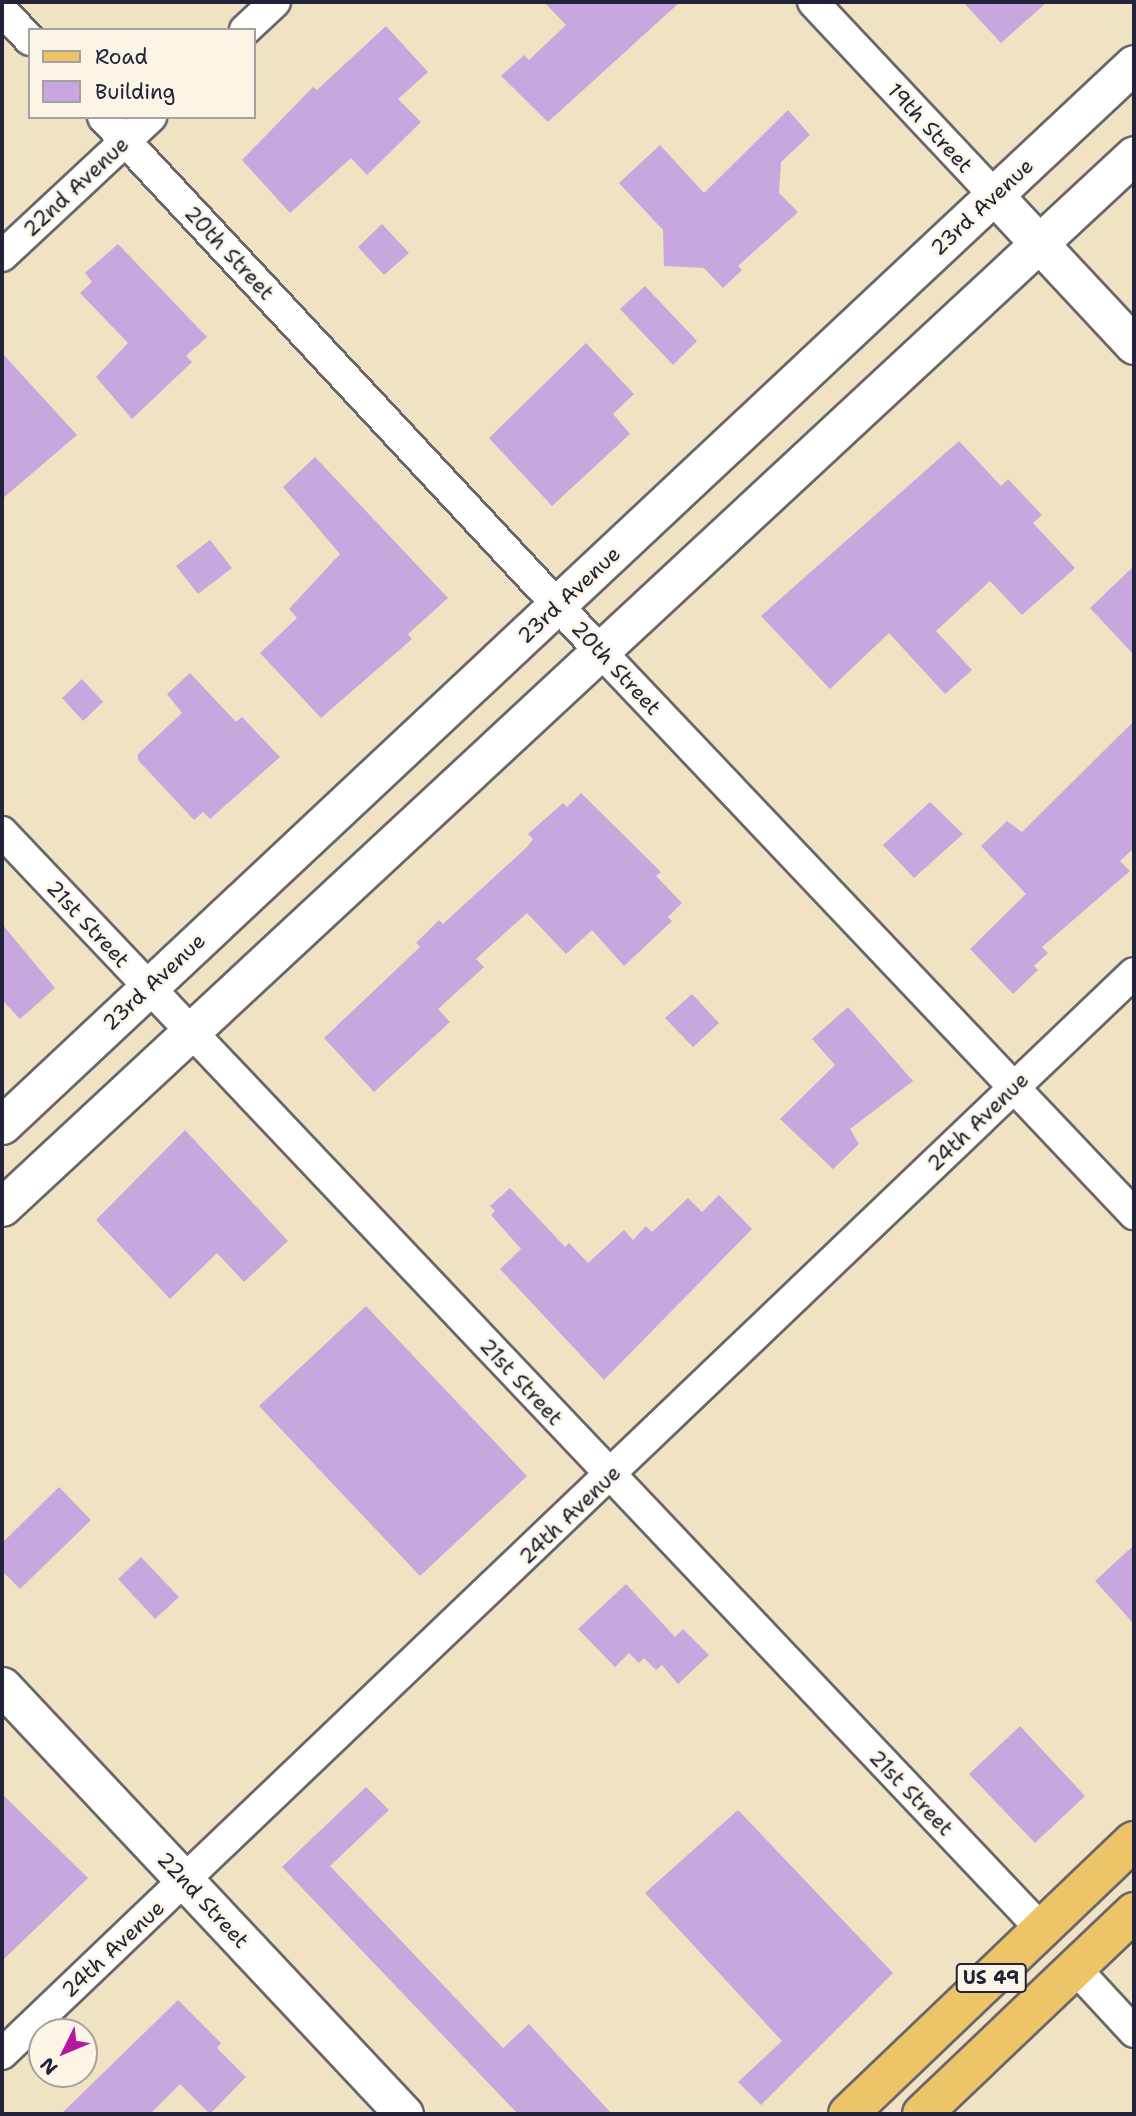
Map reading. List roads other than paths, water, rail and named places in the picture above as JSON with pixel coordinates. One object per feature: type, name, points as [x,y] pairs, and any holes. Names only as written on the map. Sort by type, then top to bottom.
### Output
[{"type":"main road","name":"US 49","points":[[848,2114],[1134,1841]]},
{"type":"main road","name":"US 49","points":[[922,2114],[1134,1912]]},
{"type":"street","points":[[247,28],[275,2]]},
{"type":"street","name":"19th Street","points":[[813,2],[1134,345]]},
{"type":"street","points":[[2,10],[28,38]]},
{"type":"street","name":"23rd Avenue","points":[[2,1125],[1134,64]]},
{"type":"street","name":"20th Street","points":[[105,119],[601,652],[1134,1214]]},
{"type":"street","name":"22nd Avenue","points":[[2,256],[149,119]]},
{"type":"street","points":[[2,1207],[1134,155]]},
{"type":"street","name":"21st Street","points":[[2,832],[1042,1930]]},
{"type":"street","name":"24th Avenue","points":[[2,2054],[611,1476],[1134,973]]},
{"type":"street","name":"22nd Street","points":[[2,1686],[404,2114]]},
{"type":"street","points":[[1075,1968],[1134,2032]]}]
